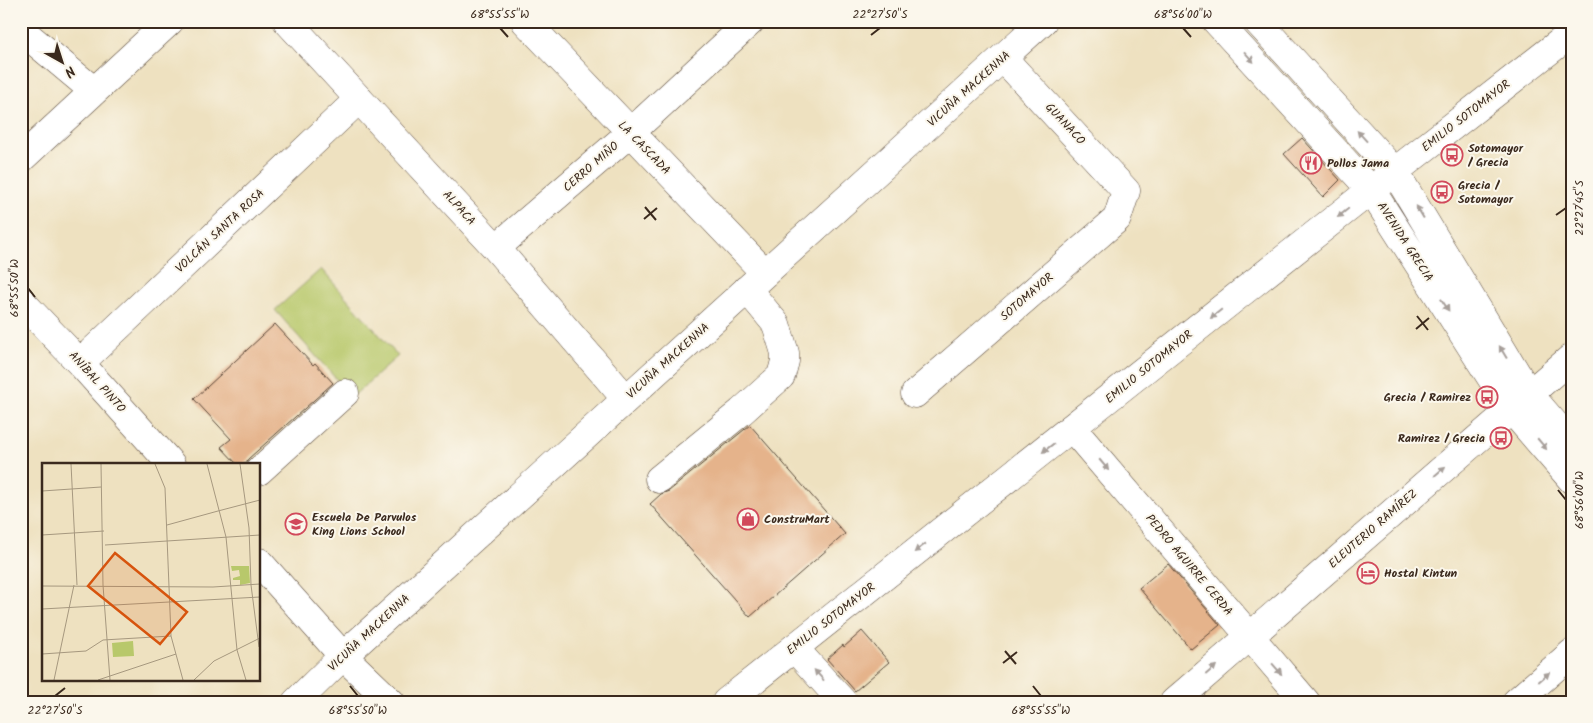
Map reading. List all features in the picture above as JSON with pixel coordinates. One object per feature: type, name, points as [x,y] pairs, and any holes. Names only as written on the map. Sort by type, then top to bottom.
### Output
[{"type":"street","points":[[21,159],[170,21]]},
{"type":"street","name":"ALPACA","points":[[287,21],[496,248],[626,399]]},
{"type":"street","name":"LA CASCADA","points":[[525,21],[630,133],[756,281],[776,324],[785,353],[781,376],[741,412],[659,479]]},
{"type":"street","name":"CERRO MIÑO","points":[[496,248],[630,133],[750,21]]},
{"type":"street","name":"VICUÑA MACKENNA","points":[[296,702],[343,656],[1043,21]]},
{"type":"street","name":"AVENIDA GRECIA","points":[[1216,21],[1371,190],[1520,401],[1572,480]]},
{"type":"street","name":"AVENIDA GRECIA","points":[[1257,21],[1395,172],[1520,401],[1572,444]]},
{"type":"street","points":[[21,30],[94,92]]},
{"type":"street","name":"EMILIO SOTOMAYOR","points":[[726,702],[1371,190],[1572,33]]},
{"type":"street","name":"GUANACO","points":[[1003,58],[1126,191]]},
{"type":"street","name":"VOLCÁN SANTA ROSA","points":[[80,363],[359,99]]},
{"type":"street","name":"SOTOMAYOR","points":[[915,394],[1117,219],[1126,191]]},
{"type":"street","name":"ANÍBAL PINTO","points":[[21,301],[170,463]]},
{"type":"street","name":"ELEUTERIO RAMÍREZ","points":[[1174,702],[1572,357]]},
{"type":"street","points":[[260,469],[346,393]]},
{"type":"street","name":"PEDRO AGUIRRE CERDA","points":[[1072,428],[1306,702]]},
{"type":"street","points":[[260,563],[343,656],[391,702]]},
{"type":"street","points":[[794,648],[843,702]]},
{"type":"street","points":[[1516,702],[1572,653]]},
{"type":"green space","points":[[321,269],[398,356],[352,397],[275,310]]},
{"type":"building","name":"Pollos Jama","points":[[1302,138],[1340,180],[1323,197],[1284,154]]},
{"type":"building","points":[[275,324],[313,365],[315,363],[333,383],[246,463],[236,463],[221,447],[231,439],[194,399]]},
{"type":"building","name":"ConstruMart","points":[[750,425],[845,534],[750,617],[650,504],[661,494],[669,491]]},
{"type":"building","points":[[1168,564],[1220,625],[1191,649],[1139,588]]},
{"type":"building","points":[[862,631],[889,662],[855,691],[827,659]]},
{"type":"place","name":"Sotomayor / Grecia","points":[[1452,155]]},
{"type":"place","name":"Pollos Jama","points":[[1311,163]]},
{"type":"place","name":"Grecia / Sotomayor","points":[[1442,192]]},
{"type":"place","name":"Grecia / Ramirez","points":[[1487,397]]},
{"type":"place","name":"Ramirez / Grecia","points":[[1501,438]]},
{"type":"place","name":"ConstruMart","points":[[748,519]]},
{"type":"place","name":"Escuela De Parvulos King Lions School","points":[[296,524]]},
{"type":"place","name":"Hostal Kintun","points":[[1368,573]]}]
